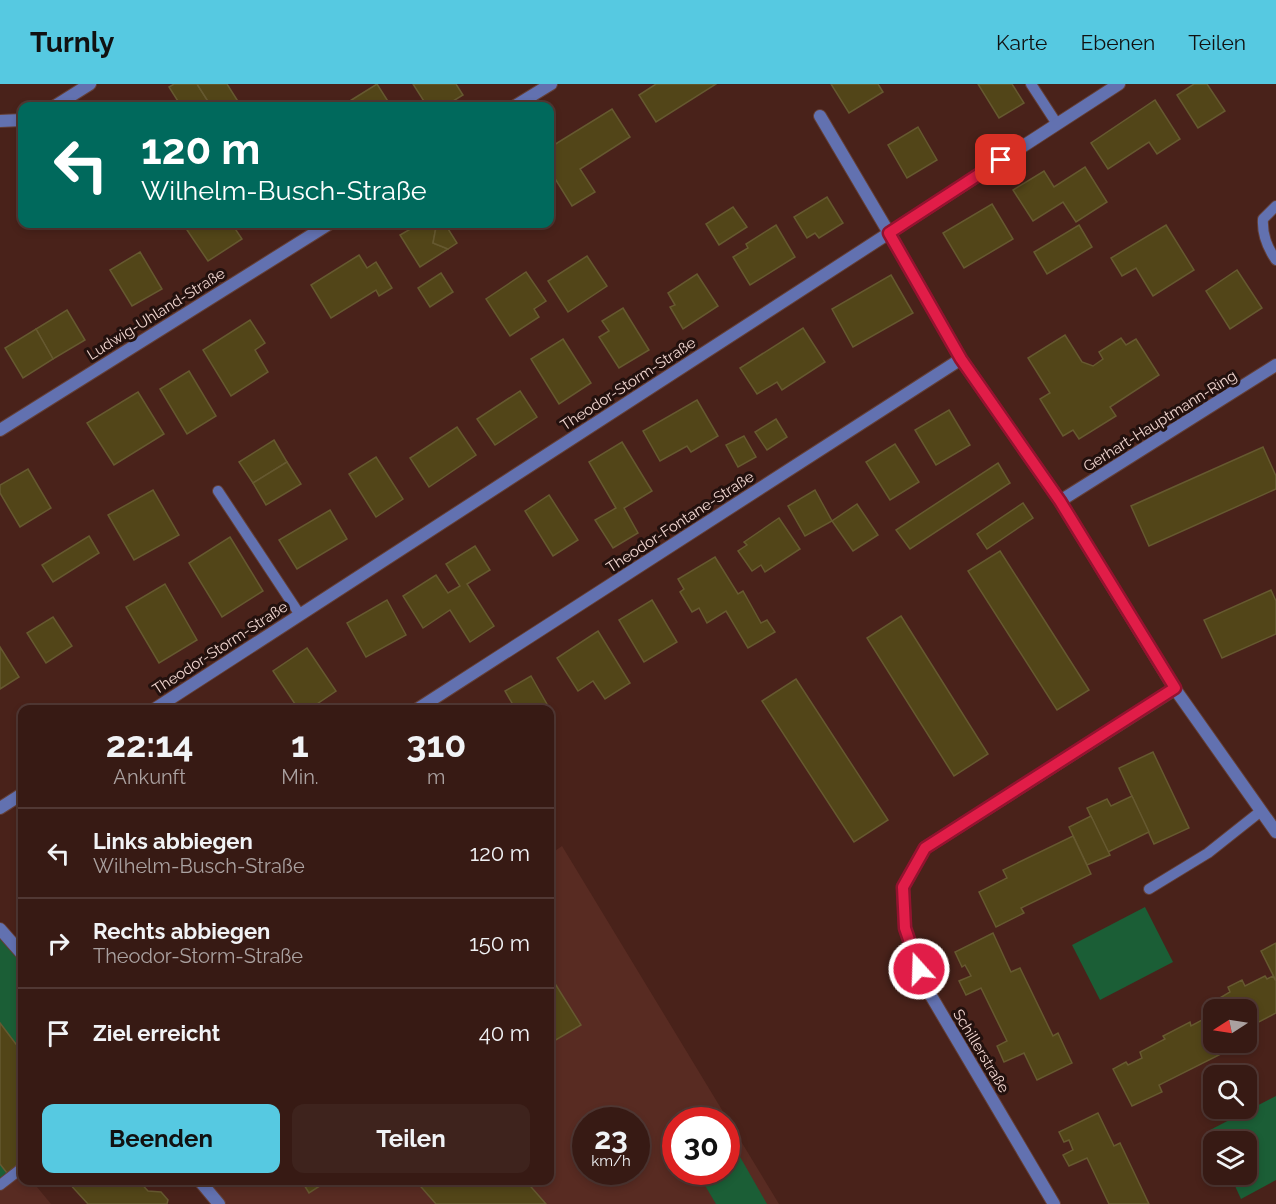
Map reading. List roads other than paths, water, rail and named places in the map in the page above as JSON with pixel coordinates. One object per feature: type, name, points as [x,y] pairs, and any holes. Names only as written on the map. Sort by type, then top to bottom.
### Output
[{"type":"street","points":[[61,102],[90,84]]},
{"type":"street","points":[[522,102],[551,84]]},
{"type":"street","name":"Theodor-Storm-Straße","points":[[161,705],[1119,84]]},
{"type":"street","points":[[820,116],[961,359],[1060,501],[1175,688],[1276,832]]},
{"type":"street","points":[[0,121],[18,120]]},
{"type":"street","name":"Ludwig-Uhland-Straße","points":[[0,430],[323,228]]},
{"type":"street","name":"Theodor-Fontane-Straße","points":[[424,705],[961,359]]},
{"type":"street","name":"Gerhart-Hauptmann-Ring","points":[[1060,501],[1276,365]]},
{"type":"street","name":"Schillerstraße","points":[[1054,1204],[927,989],[905,928],[903,887],[925,848],[1175,688]]},
{"type":"street","points":[[0,808],[18,797]]},
{"type":"street","points":[[0,929],[18,949]]},
{"type":"street","points":[[203,1185],[219,1204]]},
{"type":"lane","points":[[1031,84],[1057,124]]},
{"type":"lane","points":[[1276,206],[1263,219],[1263,228],[1265,240],[1276,260]]},
{"type":"lane","points":[[218,491],[300,615]]},
{"type":"lane","points":[[1149,890],[1208,853],[1261,811]]},
{"type":"lane","points":[[0,1185],[18,1171]]}]
